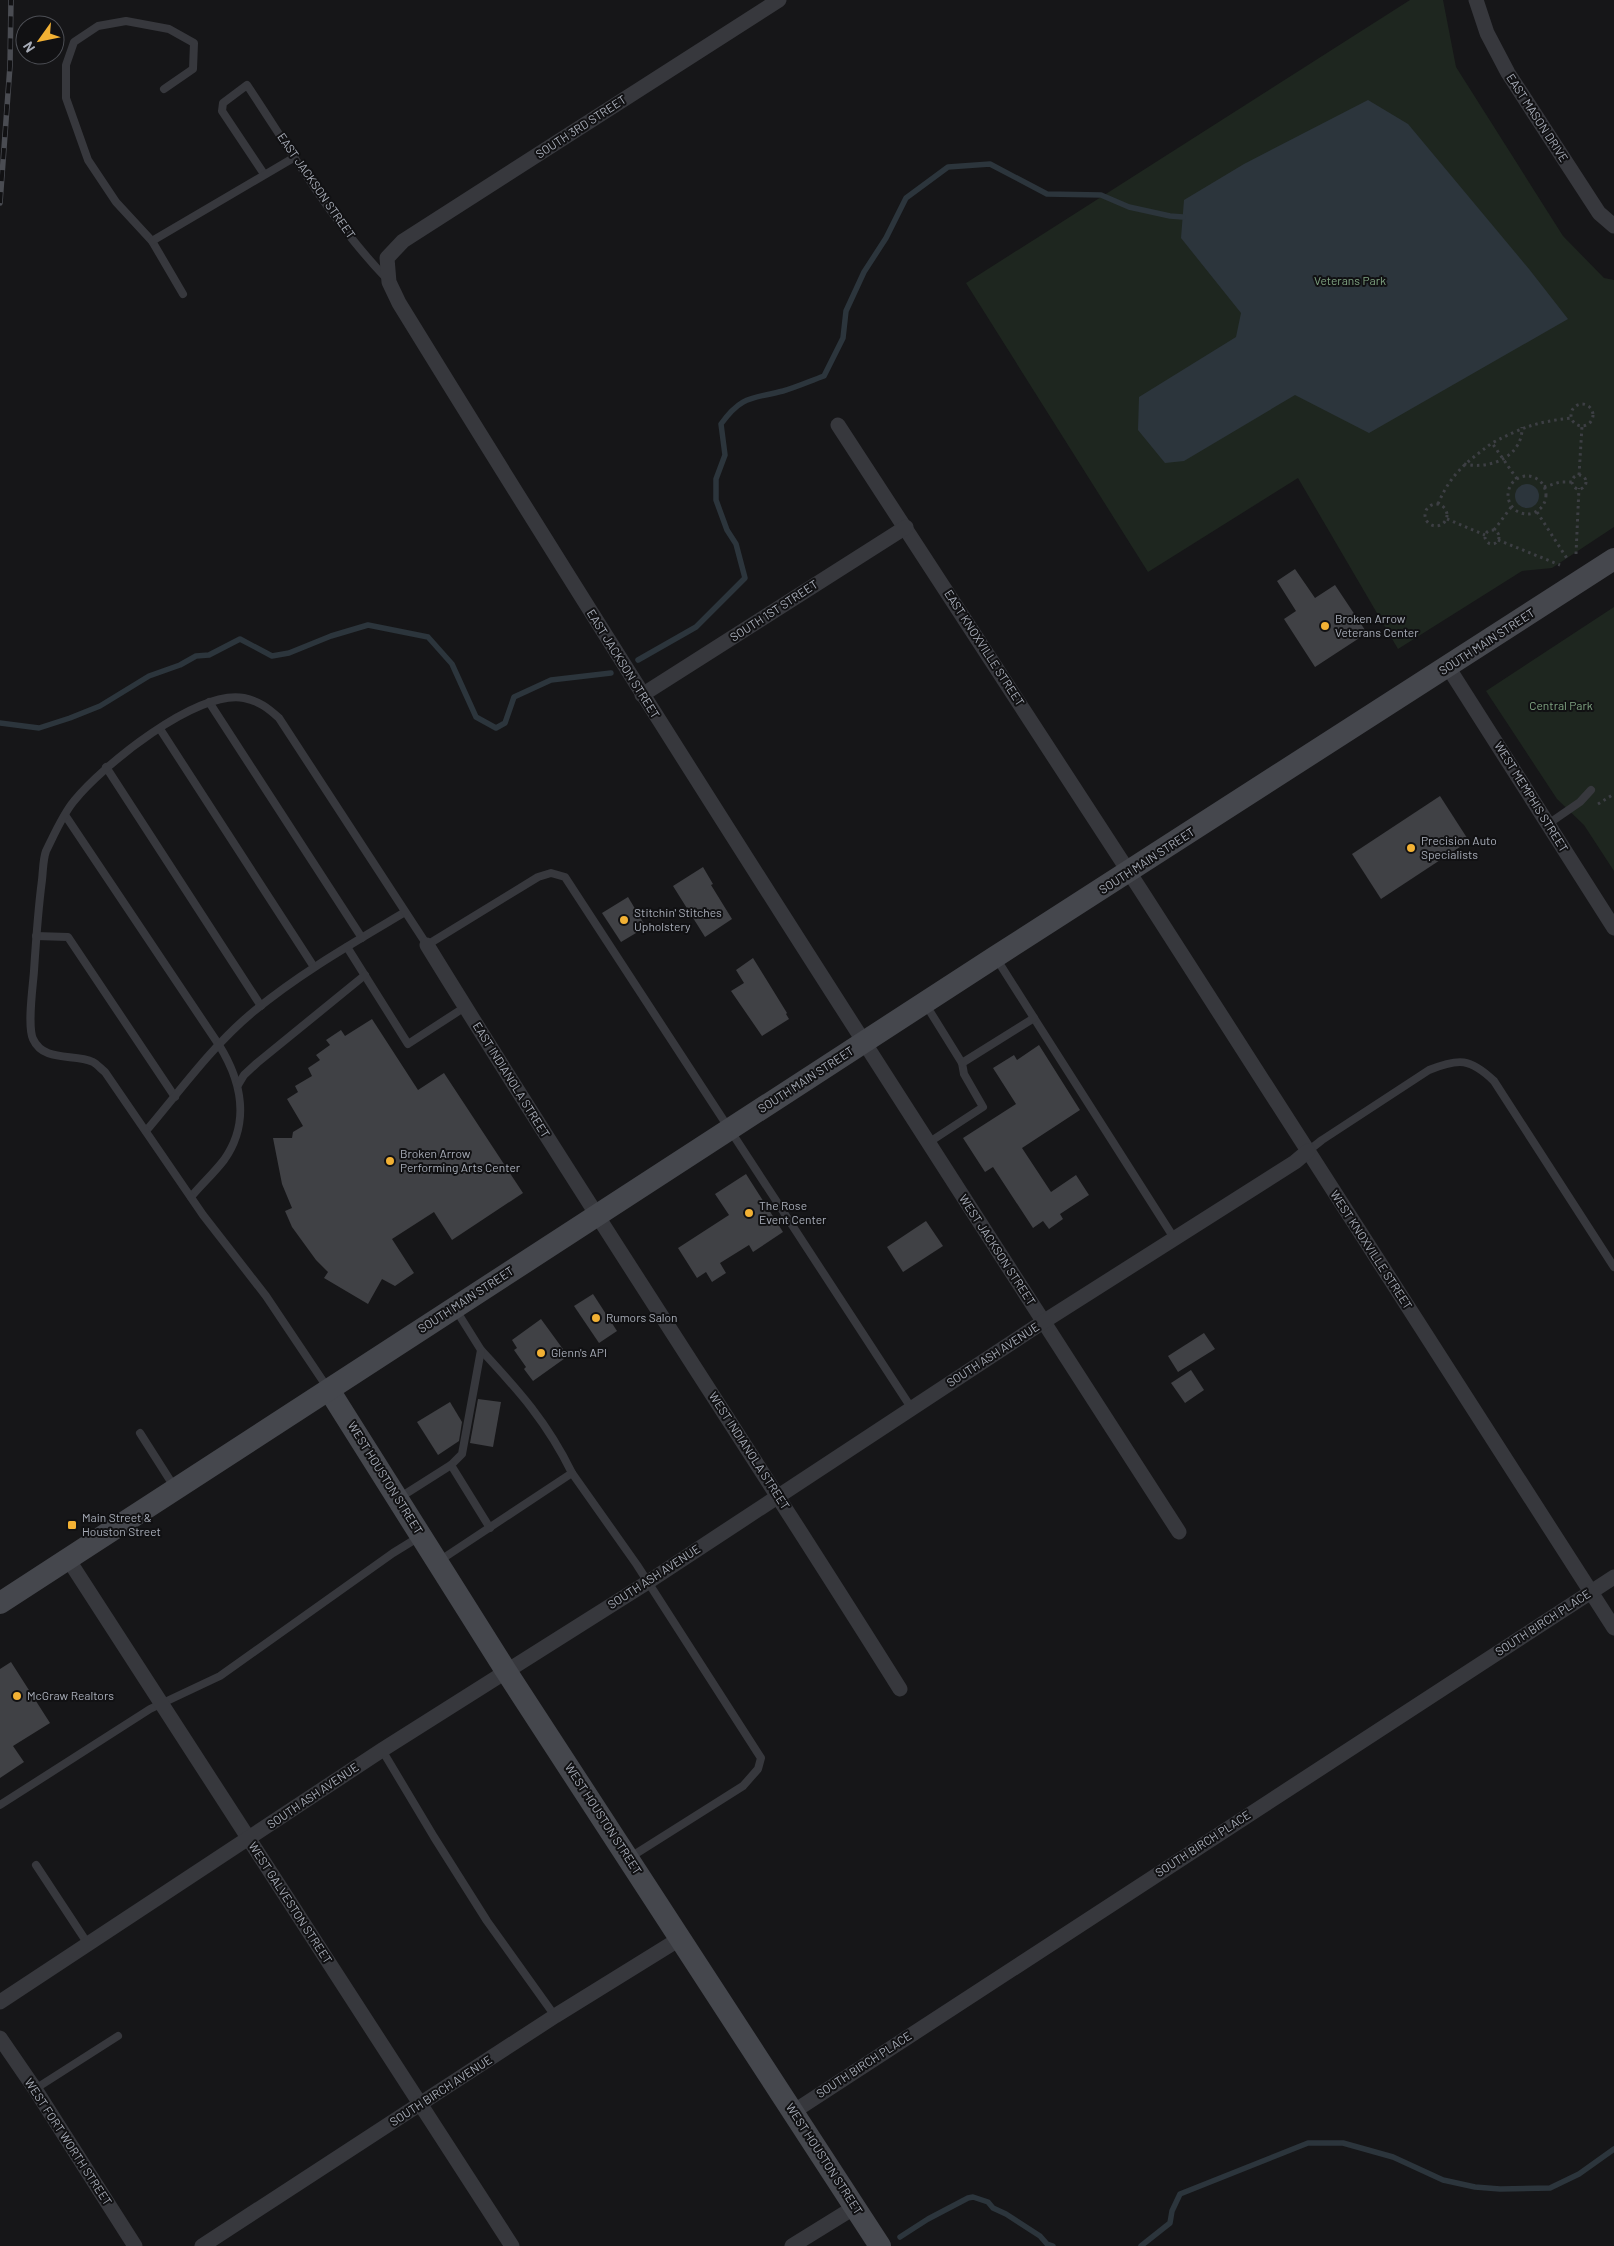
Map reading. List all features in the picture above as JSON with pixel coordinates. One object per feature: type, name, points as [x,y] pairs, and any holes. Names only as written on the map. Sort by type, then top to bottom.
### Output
[{"type":"street","name":"SOUTH 3RD STREET","points":[[386,258],[403,241],[779,0]]},
{"type":"street","name":"EAST MASON DRIVE","points":[[1476,0],[1487,33],[1508,73],[1599,213],[1614,226]]},
{"type":"street","name":"EAST JACKSON STREET","points":[[386,258],[389,282],[409,320],[538,524],[642,695],[864,1043]]},
{"type":"street","name":"EAST KNOXVILLE STREET","points":[[838,425],[1129,872]]},
{"type":"street","name":"SOUTH 1ST STREET","points":[[642,695],[906,527]]},
{"type":"street","name":"SOUTH MAIN STREET","points":[[0,1603],[995,957],[1613,563]]},
{"type":"street","name":"WEST MEMPHIS STREET","points":[[1448,667],[1614,928]]},
{"type":"street","name":"WEST KNOXVILLE STREET","points":[[1129,872],[1614,1628]]},
{"type":"street","name":"EAST INDIANOLA STREET","points":[[427,945],[596,1216]]},
{"type":"street","name":"WEST JACKSON STREET","points":[[864,1043],[1179,1532]]},
{"type":"street","name":"SOUTH ASH AVENUE","points":[[0,2002],[382,1750],[648,1582],[1044,1322],[1308,1152]]},
{"type":"street","name":"WEST INDIANOLA STREET","points":[[596,1216],[779,1497],[900,1689]]},
{"type":"street","name":"WEST HOUSTON STREET","points":[[329,1390],[506,1672],[629,1858],[880,2246]]},
{"type":"street","name":"WEST GALVESTON STREET","points":[[68,1560],[512,2246]]},
{"type":"street","name":"SOUTH BIRCH PLACE","points":[[793,2112],[1614,1577]]},
{"type":"street","name":"SOUTH BIRCH AVENUE","points":[[202,2246],[555,2016],[680,1938]]},
{"type":"street","name":"WEST FORT WORTH STREET","points":[[0,2038],[35,2089],[135,2246]]},
{"type":"street","points":[[792,2246],[855,2206]]},
{"type":"lane","points":[[164,89],[193,69],[194,43],[169,29],[126,21],[98,26],[74,42],[66,65],[66,98],[88,160],[116,202],[152,241],[183,294]]},
{"type":"lane","name":"EAST JACKSON STREET","points":[[264,174],[222,112],[223,103],[247,86],[337,218],[372,264],[389,282]]},
{"type":"lane","points":[[152,241],[295,157]]},
{"type":"lane","points":[[329,1390],[266,1296],[190,1197],[105,1072],[93,1062],[53,1055],[42,1051],[32,1038],[31,1017],[36,936],[45,853],[65,815],[72,802],[106,767],[126,751],[187,712],[209,702],[242,698],[262,704],[279,718],[427,945],[538,877],[551,873],[565,876],[912,1409]]},
{"type":"lane","points":[[209,702],[362,938]]},
{"type":"lane","points":[[160,729],[314,967]]},
{"type":"lane","points":[[106,767],[261,1006]]},
{"type":"lane","points":[[1548,824],[1580,802],[1591,790]]},
{"type":"lane","points":[[65,815],[227,1058],[238,1085],[242,1110],[240,1127],[235,1142],[224,1160],[190,1197]]},
{"type":"lane","points":[[146,1131],[219,1046],[261,1006],[314,967],[405,912]]},
{"type":"lane","points":[[36,936],[68,937],[174,1097]]},
{"type":"lane","points":[[347,947],[408,1044],[465,1007]]},
{"type":"lane","points":[[995,957],[1174,1238]]},
{"type":"lane","points":[[238,1085],[244,1075],[257,1063],[365,975]]},
{"type":"lane","points":[[925,1004],[962,1063],[964,1074],[983,1107],[928,1143]]},
{"type":"lane","points":[[962,1063],[1034,1018]]},
{"type":"lane","points":[[1308,1152],[1322,1140],[1429,1070],[1448,1063],[1462,1061],[1473,1063],[1494,1080],[1614,1267]]},
{"type":"lane","points":[[455,1307],[480,1350],[544,1422],[558,1444],[572,1473],[648,1582],[761,1758],[758,1770],[744,1786],[629,1858]]},
{"type":"lane","points":[[398,1499],[451,1465],[462,1454],[480,1350]]},
{"type":"lane","points":[[140,1433],[176,1490]]},
{"type":"lane","points":[[451,1465],[490,1528]]},
{"type":"lane","points":[[438,1562],[572,1473]]},
{"type":"lane","points":[[0,1805],[161,1704],[220,1676],[393,1553],[421,1536]]},
{"type":"lane","points":[[382,1750],[487,1921],[555,2016]]},
{"type":"lane","points":[[36,1865],[88,1944]]},
{"type":"lane","points":[[35,2089],[118,2036]]},
{"type":"path","points":[[1584,405],[1590,408],[1592,418],[1588,424],[1582,426],[1575,424],[1571,418],[1572,411],[1576,406],[1584,405]]},
{"type":"path","points":[[1438,504],[1447,511],[1446,520],[1438,526],[1431,526],[1426,520],[1425,513],[1428,507],[1438,504],[1445,488],[1463,464],[1492,443],[1522,427],[1540,421],[1571,418]]},
{"type":"path","points":[[1579,475],[1582,426]]},
{"type":"path","points":[[1463,464],[1488,466],[1503,460],[1514,449],[1522,436],[1522,427]]},
{"type":"path","points":[[1492,443],[1517,479]]},
{"type":"path","points":[[1572,482],[1579,475]]},
{"type":"path","points":[[1578,488],[1584,486],[1586,481],[1579,475]]},
{"type":"path","points":[[1528,476],[1534,478],[1544,487],[1546,497],[1537,512],[1524,514],[1518,512],[1512,506],[1508,496],[1509,489],[1517,479],[1528,476]]},
{"type":"path","points":[[1544,487],[1560,482],[1572,482]]},
{"type":"path","points":[[1572,482],[1578,488]]},
{"type":"path","points":[[1576,554],[1578,488]]},
{"type":"path","points":[[1494,530],[1499,535],[1498,540],[1493,545],[1488,544],[1485,540],[1487,531],[1494,530],[1512,506]]},
{"type":"path","points":[[1537,512],[1568,560]]},
{"type":"path","points":[[1446,520],[1485,535]]},
{"type":"path","points":[[1498,540],[1560,566]]},
{"type":"green space","name":"Veterans Park","points":[[1410,0],[1443,0],[1456,67],[1563,236],[1604,278],[1614,280],[1614,527],[1552,568],[1522,571],[1398,649],[1298,478],[1148,572],[966,283]]},
{"type":"green space","name":"Central Park","points":[[1614,607],[1614,871],[1584,825],[1557,799],[1486,691]]},
{"type":"shaded area","points":[[1368,100],[1408,124],[1529,269],[1568,319],[1369,433],[1295,395],[1184,461],[1165,463],[1138,430],[1139,397],[1236,337],[1241,313],[1181,238],[1184,200],[1244,164]]},
{"type":"shaded area","points":[[1527,484],[1532,485],[1538,491],[1538,501],[1532,507],[1527,508],[1522,507],[1516,501],[1515,496],[1516,491],[1522,485]]},
{"type":"building","name":"Broken Arrow Veterans Center","points":[[1295,569],[1315,598],[1335,585],[1367,633],[1315,667],[1284,619],[1296,611],[1277,581]]},
{"type":"building","name":"Precision Auto Specialists","points":[[1440,796],[1469,841],[1381,899],[1352,854]]},
{"type":"building","points":[[703,867],[713,884],[711,885],[732,919],[705,937],[673,886]]},
{"type":"building","name":"Stitchin' Stitches Upholstery","points":[[628,897],[646,927],[621,942],[602,913]]},
{"type":"building","points":[[753,958],[789,1019],[762,1036],[731,991],[744,983],[736,970]]},
{"type":"building","name":"Broken Arrow Performing Arts Center","points":[[372,1019],[418,1090],[444,1073],[523,1193],[452,1240],[434,1212],[392,1239],[414,1273],[395,1286],[382,1279],[368,1304],[324,1278],[328,1272],[316,1260],[292,1227],[285,1211],[292,1208],[282,1184],[273,1138],[292,1138],[293,1132],[303,1126],[287,1099],[298,1092],[295,1086],[312,1076],[308,1068],[320,1060],[316,1055],[330,1045],[326,1040],[341,1030],[345,1036]]},
{"type":"building","points":[[1039,1045],[1080,1110],[1022,1148],[1051,1192],[1076,1175],[1089,1195],[1060,1214],[1063,1219],[1049,1229],[1043,1221],[1033,1228],[993,1167],[985,1172],[963,1138],[1016,1104],[993,1068],[1014,1055],[1017,1060]]},
{"type":"building","points":[[746,1174],[783,1232],[753,1252],[749,1245],[720,1263],[726,1273],[712,1282],[706,1272],[697,1278],[678,1248],[729,1215],[715,1194]]},
{"type":"building","points":[[926,1221],[943,1246],[903,1272],[887,1247]]},
{"type":"building","name":"Rumors Salon","points":[[593,1294],[617,1331],[599,1343],[574,1306]]},
{"type":"building","name":"Glenn's API","points":[[541,1319],[568,1356],[533,1381],[514,1350],[517,1348],[512,1340]]},
{"type":"building","points":[[1204,1333],[1215,1349],[1178,1372],[1168,1356]]},
{"type":"building","points":[[1191,1370],[1204,1390],[1185,1403],[1171,1383]]},
{"type":"building","points":[[478,1399],[501,1402],[493,1447],[470,1443]]},
{"type":"building","points":[[450,1402],[462,1422],[459,1441],[438,1455],[417,1422]]},
{"type":"building","name":"McGraw Realtors","points":[[11,1662],[50,1723],[13,1746],[24,1762],[0,1778],[0,1669]]},
{"type":"waterway","points":[[638,660],[696,627],[745,578],[736,544],[727,530],[716,500],[716,479],[725,455],[721,424],[735,408],[748,400],[788,389],[824,376],[843,338],[846,311],[864,272],[886,238],[906,198],[948,167],[990,164],[1047,194],[1101,195],[1129,207],[1183,217]]},
{"type":"waterway","points":[[0,723],[39,728],[70,718],[100,706],[149,676],[180,665],[196,656],[209,655],[240,639],[272,656],[289,653],[331,636],[368,625],[428,637],[452,664],[476,717],[496,728],[505,723],[514,697],[551,680],[611,673]]},
{"type":"waterway","points":[[1141,2246],[1170,2223],[1172,2211],[1180,2194],[1308,2143],[1343,2143],[1393,2157],[1443,2180],[1475,2187],[1500,2189],[1550,2188],[1579,2174],[1614,2149]]},
{"type":"waterway","points":[[900,2237],[928,2219],[973,2197],[988,2202],[993,2208],[1006,2214],[1040,2236],[1047,2244],[1053,2246]]},
{"type":"railway","points":[[0,203],[10,66],[11,0]]},
{"type":"place","name":"Broken Arrow Veterans Center","points":[[1325,626]]},
{"type":"place","name":"Precision Auto Specialists","points":[[1411,848]]},
{"type":"place","name":"Stitchin' Stitches Upholstery","points":[[624,920]]},
{"type":"place","name":"Broken Arrow Performing Arts Center","points":[[390,1161]]},
{"type":"place","name":"The Rose Event Center","points":[[749,1213]]},
{"type":"place","name":"Rumors Salon","points":[[596,1318]]},
{"type":"place","name":"Glenn's API","points":[[541,1353]]},
{"type":"place","name":"Main Street & Houston Street","points":[[72,1525]]},
{"type":"place","name":"McGraw Realtors","points":[[17,1696]]}]
